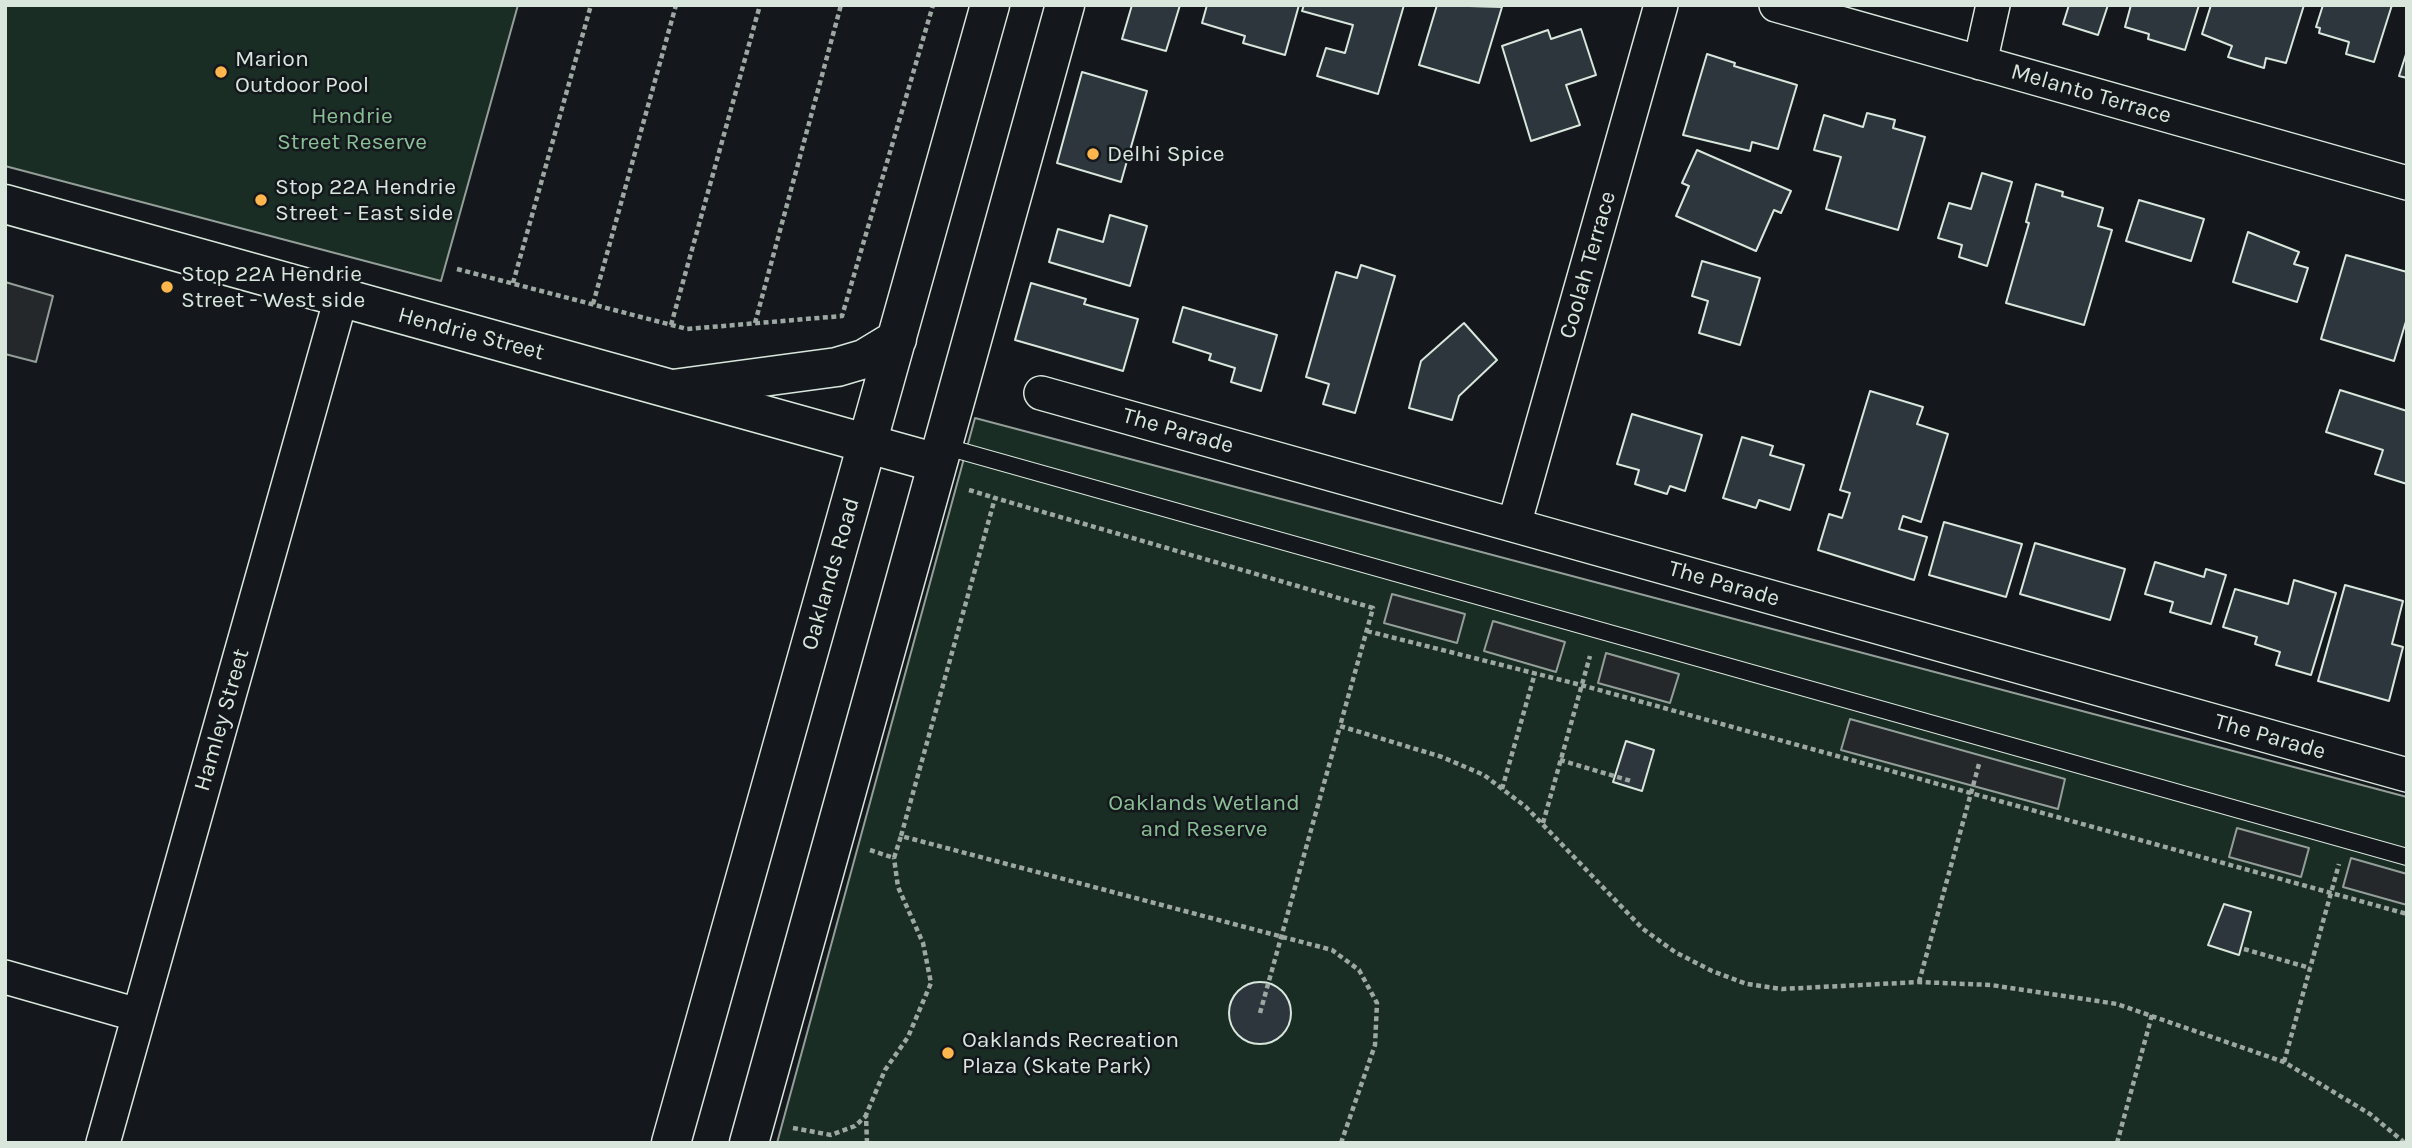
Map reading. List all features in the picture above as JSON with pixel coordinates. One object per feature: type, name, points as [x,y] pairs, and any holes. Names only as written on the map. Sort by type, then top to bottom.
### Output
[{"type":"main road","name":"Oaklands Road","points":[[671,1143],[990,5]]},
{"type":"main road","points":[[752,1130],[1065,5]]},
{"type":"main road","name":"Hendrie Street","points":[[5,204],[868,442],[940,454]]},
{"type":"main road","points":[[673,389],[837,367],[864,359],[897,339]]},
{"type":"street","name":"Coolah Terrace","points":[[1514,525],[1661,5]]},
{"type":"street","name":"Melanto Terrace","points":[[1776,5],[2407,183]]},
{"type":"street","points":[[1980,63],[1993,5]]},
{"type":"street","name":"Hamley Street","points":[[103,1143],[341,298]]},
{"type":"street","name":"The Parade","points":[[1041,393],[2407,775]]},
{"type":"street","points":[[5,978],[138,1014]]},
{"type":"lane","points":[[940,454],[1597,630],[2407,857]]},
{"type":"path","points":[[513,284],[590,5]]},
{"type":"path","points":[[593,304],[676,5]]},
{"type":"path","points":[[671,325],[760,5]]},
{"type":"path","points":[[755,323],[841,5]]},
{"type":"path","points":[[457,269],[687,329],[842,316],[933,5]]},
{"type":"path","points":[[1260,1013],[1281,936],[1373,608],[995,498],[901,836],[1281,936],[1332,950],[1359,970],[1377,1003],[1376,1045],[1341,1143]]},
{"type":"path","points":[[1543,824],[1597,630]]},
{"type":"path","points":[[1367,631],[1581,685],[2407,914]]},
{"type":"path","points":[[1502,789],[1535,674]]},
{"type":"path","points":[[1340,726],[1442,757],[1484,775],[1543,824],[1643,929],[1675,952],[1712,971],[1747,984],[1782,989],[1919,982],[1991,985],[2117,1004],[2284,1062],[2370,1114],[2405,1143]]},
{"type":"path","points":[[1919,982],[1986,739]]},
{"type":"path","points":[[1560,760],[1631,781]]},
{"type":"path","points":[[2284,1062],[2345,840]]},
{"type":"path","points":[[752,1130],[831,1135],[855,1126],[866,1115],[885,1070],[908,1037],[931,983],[923,943],[898,887],[894,858]]},
{"type":"path","points":[[2244,948],[2310,968]]},
{"type":"path","points":[[2117,1143],[2152,1015]]},
{"type":"path","points":[[866,1115],[867,1143]]},
{"type":"green space","name":"Hendrie Street Reserve","points":[[5,5],[518,5],[441,281],[5,166]]},
{"type":"green space","name":"Oaklands Wetland and Reserve","points":[[975,418],[2407,797],[2407,1143],[777,1143]]},
{"type":"shaded area","points":[[5,282],[53,296],[36,362],[5,354]]},
{"type":"shaded area","points":[[1392,594],[1465,614],[1457,643],[1384,623]]},
{"type":"shaded area","points":[[1493,621],[1565,642],[1556,672],[1484,651]]},
{"type":"shaded area","points":[[1606,653],[1679,674],[1670,703],[1598,683]]},
{"type":"shaded area","points":[[1850,719],[2065,779],[2058,809],[1841,750]]},
{"type":"shaded area","points":[[2237,828],[2309,848],[2301,877],[2229,857]]},
{"type":"shaded area","points":[[2351,858],[2407,874],[2407,905],[2343,887]]},
{"type":"building","points":[[1132,5],[1180,5],[1166,51],[1122,39]]},
{"type":"building","points":[[1207,5],[1299,5],[1285,55],[1243,43],[1245,36],[1202,23]]},
{"type":"building","points":[[1304,5],[1404,5],[1378,94],[1317,76],[1326,48],[1345,53],[1353,25],[1302,11]]},
{"type":"building","points":[[1437,5],[1502,7],[1479,83],[1419,65]]},
{"type":"building","points":[[2069,5],[2108,5],[2098,35],[2063,24]]},
{"type":"building","points":[[2131,5],[2199,5],[2185,50],[2148,39],[2149,34],[2125,27]]},
{"type":"building","points":[[2211,5],[2304,5],[2286,63],[2266,58],[2264,68],[2228,57],[2232,46],[2202,34]]},
{"type":"building","points":[[2323,5],[2392,5],[2374,62],[2346,54],[2349,42],[2319,33],[2320,28],[2316,27]]},
{"type":"building","points":[[1581,29],[1596,75],[1566,85],[1580,125],[1531,141],[1502,46],[1548,30],[1551,39]]},
{"type":"building","points":[[2407,51],[2407,78],[2399,76]]},
{"type":"building","points":[[1707,54],[1735,63],[1734,66],[1797,85],[1778,149],[1752,142],[1750,151],[1683,135]]},
{"type":"building","points":[[1082,72],[1147,91],[1121,182],[1057,163]]},
{"type":"building","points":[[1867,113],[1895,120],[1893,128],[1925,137],[1898,230],[1826,209],[1841,157],[1814,150],[1824,115],[1863,127]]},
{"type":"building","points":[[1697,150],[1791,191],[1781,213],[1774,210],[1756,251],[1676,216],[1689,186],[1682,183]]},
{"type":"building","points":[[1982,173],[2012,182],[1987,266],[1959,257],[1962,245],[1938,238],[1949,203],[1971,209]]},
{"type":"building","points":[[2036,184],[2063,192],[2062,196],[2103,208],[2098,226],[2112,230],[2084,325],[2006,303],[2029,223],[2026,222]]},
{"type":"building","points":[[2139,200],[2204,219],[2191,261],[2126,241]]},
{"type":"building","points":[[1110,215],[1147,226],[1130,286],[1049,262],[1058,229],[1103,242]]},
{"type":"building","points":[[2248,232],[2299,252],[2294,264],[2308,268],[2297,302],[2233,282]]},
{"type":"building","points":[[2346,255],[2407,272],[2407,318],[2394,361],[2321,339]]},
{"type":"building","points":[[1702,261],[1760,278],[1740,345],[1699,333],[1708,301],[1692,296]]},
{"type":"building","points":[[1361,265],[1395,276],[1355,413],[1323,404],[1329,384],[1306,377],[1336,272],[1357,278]]},
{"type":"building","points":[[1031,283],[1086,299],[1084,304],[1138,319],[1123,371],[1015,340]]},
{"type":"building","points":[[1183,307],[1277,335],[1261,391],[1231,382],[1235,368],[1209,360],[1211,354],[1173,342]]},
{"type":"building","points":[[1464,323],[1497,360],[1459,396],[1452,420],[1409,408],[1421,361]]},
{"type":"building","points":[[2340,390],[2407,411],[2407,484],[2375,474],[2383,450],[2326,432]]},
{"type":"building","points":[[1870,391],[1923,407],[1917,424],[1948,434],[1921,522],[1903,516],[1899,529],[1927,537],[1914,580],[1818,550],[1829,514],[1842,518],[1850,493],[1840,490]]},
{"type":"building","points":[[1632,414],[1702,435],[1685,491],[1670,486],[1667,494],[1635,484],[1639,470],[1617,464]]},
{"type":"building","points":[[1742,437],[1773,446],[1770,455],[1804,465],[1790,510],[1759,500],[1756,508],[1723,498]]},
{"type":"building","points":[[1944,522],[2022,544],[2006,597],[1929,575]]},
{"type":"building","points":[[2035,543],[2125,569],[2110,620],[2020,594]]},
{"type":"building","points":[[2155,562],[2204,577],[2206,569],[2226,575],[2211,624],[2170,612],[2173,602],[2145,594]]},
{"type":"building","points":[[2294,580],[2336,593],[2311,675],[2276,665],[2280,652],[2255,644],[2257,637],[2223,627],[2235,589],[2288,604]]},
{"type":"building","points":[[2345,585],[2403,601],[2392,644],[2403,647],[2389,701],[2318,681]]},
{"type":"building","points":[[1626,741],[1654,750],[1642,791],[1613,782]]},
{"type":"building","points":[[2224,904],[2251,912],[2239,955],[2208,945]]},
{"type":"building","points":[[1260,982],[1272,984],[1282,991],[1289,1001],[1289,1025],[1282,1035],[1272,1042],[1260,1044],[1248,1042],[1238,1035],[1231,1025],[1229,1013],[1231,1001],[1238,991],[1248,984]]},
{"type":"place","name":"Marion Outdoor Pool","points":[[221,72]]},
{"type":"place","name":"Delhi Spice","points":[[1093,154]]},
{"type":"place","name":"Stop 22A Hendrie Street - East side","points":[[261,200]]},
{"type":"place","name":"Stop 22A Hendrie Street - West side","points":[[167,287]]},
{"type":"place","name":"Oaklands Recreation Plaza (Skate Park)","points":[[948,1053]]}]
